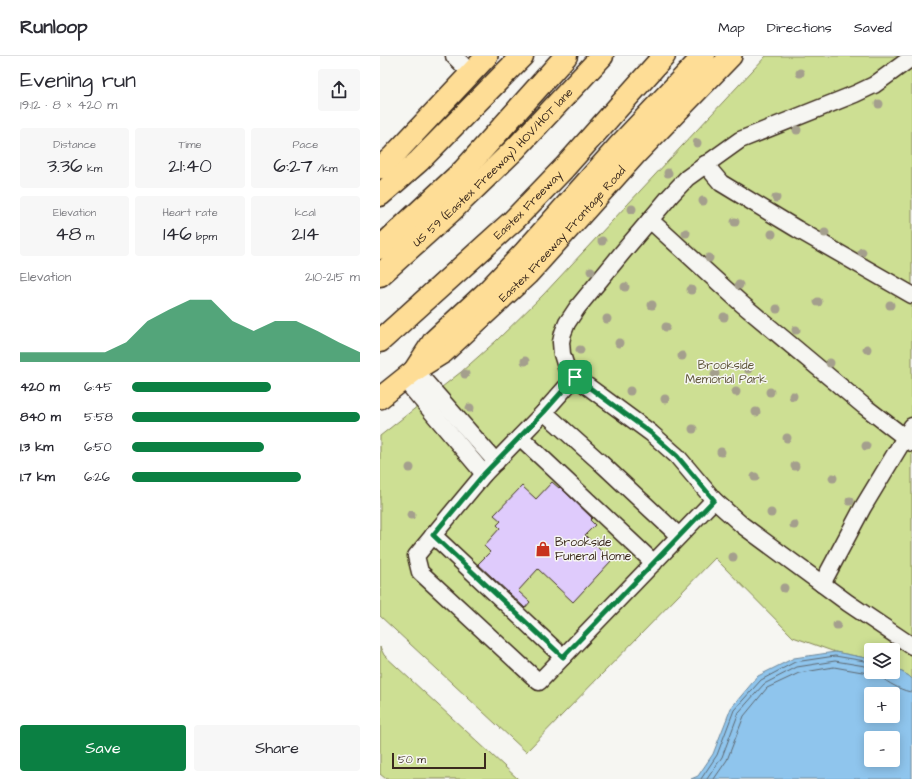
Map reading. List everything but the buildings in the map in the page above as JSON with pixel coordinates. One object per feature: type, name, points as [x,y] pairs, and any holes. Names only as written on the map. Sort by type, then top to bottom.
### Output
[{"type":"highway","points":[[380,195],[419,161],[522,56]]},
{"type":"highway","points":[[380,248],[463,170],[566,56]]},
{"type":"highway","name":"US 59 (Eastex Freeway) HOV/HOT lane","points":[[380,275],[450,212],[516,148],[602,56]]},
{"type":"highway","name":"Eastex Freeway","points":[[380,341],[513,221],[564,168],[664,56]]},
{"type":"highway","points":[[410,374],[434,341],[486,293],[525,252],[620,145],[704,56]]},
{"type":"main road","points":[[380,168],[487,56]]},
{"type":"main road","name":"Eastex Freeway Frontage Road","points":[[380,398],[410,374],[444,352],[528,274],[634,155],[731,56]]},
{"type":"street","points":[[454,56],[471,73]]},
{"type":"street","points":[[912,57],[874,85],[856,94],[740,140],[687,178],[671,195],[587,296],[567,323],[561,342],[562,354],[566,367],[575,377],[651,433],[677,456],[714,500],[742,525],[848,603],[912,646]]},
{"type":"street","points":[[705,164],[721,183],[797,229],[912,295]]},
{"type":"street","points":[[650,220],[742,304],[843,389],[910,436],[863,507],[822,584]]},
{"type":"street","points":[[410,374],[496,462]]},
{"type":"street","points":[[410,374],[484,474]]},
{"type":"street","points":[[575,377],[544,412],[484,474],[416,556],[420,572],[539,682],[714,500]]},
{"type":"street","points":[[544,412],[602,463],[679,536]]},
{"type":"street","points":[[520,437],[654,563]]},
{"type":"street","points":[[433,535],[563,657]]},
{"type":"green space","name":"Brookside Memorial Park","points":[[766,56],[912,56],[912,679],[900,671],[900,643],[864,643],[864,658],[835,652],[793,637],[715,558],[526,752],[380,616],[380,436],[461,372],[496,341],[543,295]]},
{"type":"green space","points":[[380,647],[384,655],[518,779],[386,779],[380,774]]},
{"type":"water","points":[[835,652],[864,658],[864,679],[900,679],[900,671],[909,676],[912,679],[912,779],[691,779],[698,776],[713,754],[731,708],[758,676],[794,658]]},
{"type":"place","name":"Brookside Funeral Home","points":[[543,549]]},
{"type":"route","points":[[575,377],[651,433],[677,456],[714,500],[563,657],[433,535],[484,474],[544,412],[575,377]]}]
